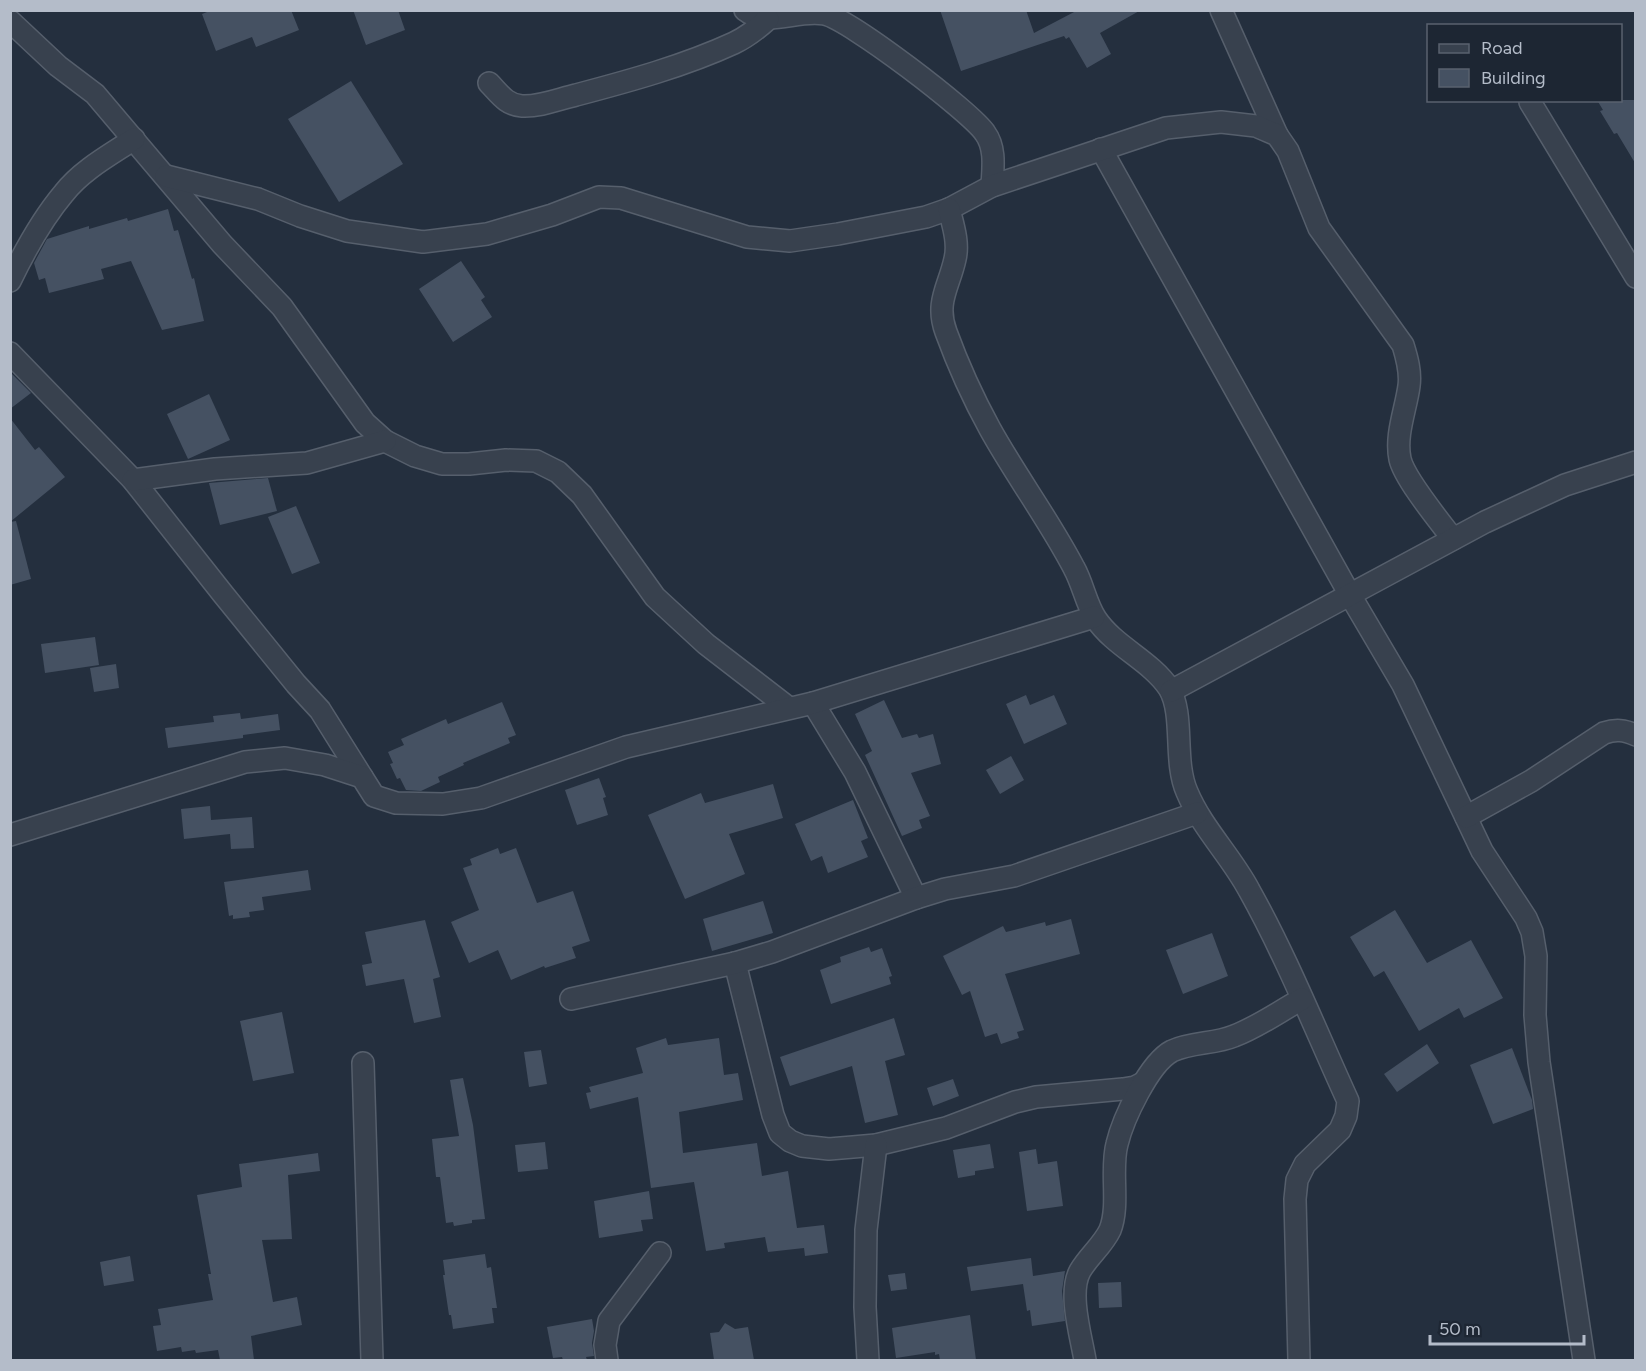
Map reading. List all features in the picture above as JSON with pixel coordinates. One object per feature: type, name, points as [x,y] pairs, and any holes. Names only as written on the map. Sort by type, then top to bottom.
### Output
[{"type":"street","points":[[745,10],[752,16],[768,19],[806,12],[827,15],[850,26],[977,123],[987,134],[993,150],[992,186]]},
{"type":"street","points":[[1221,10],[1277,135],[1288,151],[1319,228],[1403,345],[1410,383],[1399,440],[1400,459],[1407,475],[1453,539]]},
{"type":"street","points":[[489,83],[508,103],[522,106],[540,104],[614,85],[701,56],[752,33],[768,19]]},
{"type":"street","points":[[10,21],[58,66],[95,94],[222,244],[282,307],[365,423],[385,441],[415,456],[442,464],[506,460],[536,462],[558,472],[582,495],[655,597],[706,644],[789,708]]},
{"type":"street","points":[[1530,102],[1635,276]]},
{"type":"street","points":[[166,176],[258,199],[347,231],[423,242],[487,234],[552,215],[598,197],[621,198],[747,237],[790,241],[926,217],[949,209],[992,186],[1166,128],[1221,122],[1256,126],[1277,135]]},
{"type":"street","points":[[10,281],[24,252],[64,192],[94,165],[134,139]]},
{"type":"street","points":[[1101,150],[1350,595],[1403,685],[1482,851],[1526,918],[1532,932],[1536,956],[1535,1015],[1539,1062],[1584,1360]]},
{"type":"street","points":[[949,209],[956,236],[956,257],[940,311],[946,331],[989,428],[1075,569],[1094,617],[1108,634],[1160,676],[1171,691],[1177,713],[1179,771],[1197,813],[1239,872],[1270,928],[1348,1101],[1346,1116],[1340,1130],[1305,1164],[1297,1179],[1295,1200],[1299,1360]]},
{"type":"street","points":[[10,353],[134,480],[223,594],[320,710],[374,796],[396,804],[443,804],[481,798],[627,747],[813,703],[1094,617]]},
{"type":"street","points":[[134,480],[215,469],[307,463],[385,441]]},
{"type":"street","points":[[1171,691],[1453,539],[1565,485],[1635,462]]},
{"type":"street","points":[[813,703],[855,772],[916,898]]},
{"type":"street","points":[[1466,817],[1540,776],[1604,733],[1625,730],[1635,735]]},
{"type":"street","points":[[10,835],[245,762],[285,758],[326,765],[362,777]]},
{"type":"street","points":[[571,999],[735,963],[772,952],[916,898],[945,889],[1014,876],[1197,813]]},
{"type":"street","points":[[735,963],[773,1115],[780,1133],[790,1141],[802,1146],[829,1149],[876,1145],[946,1128],[1036,1097],[1123,1089],[1143,1083]]},
{"type":"street","points":[[1085,1360],[1074,1294],[1075,1283],[1080,1272],[1110,1231],[1113,1216],[1116,1146],[1143,1083],[1161,1060],[1172,1051],[1222,1041],[1237,1035],[1302,999]]},
{"type":"street","points":[[363,1063],[372,1360]]},
{"type":"street","points":[[868,1360],[865,1307],[866,1230],[876,1145]]},
{"type":"street","points":[[607,1360],[605,1345],[609,1321],[660,1253]]},
{"type":"building","points":[[212,10],[291,10],[299,30],[256,47],[252,37],[216,51],[202,14]]},
{"type":"building","points":[[353,10],[398,10],[405,30],[366,45]]},
{"type":"building","points":[[940,10],[1026,10],[1034,33],[1076,11],[1141,10],[1100,33],[1111,54],[1087,68],[1069,37],[1066,39],[1064,36],[961,71]]},
{"type":"building","points":[[351,81],[403,164],[339,202],[288,119]]},
{"type":"building","points":[[1635,100],[1635,163],[1617,133],[1614,134],[1600,111],[1603,110],[1598,102]]},
{"type":"building","points":[[168,209],[174,231],[178,230],[192,279],[194,278],[204,321],[162,330],[131,261],[101,269],[104,279],[49,293],[45,278],[39,280],[34,263],[47,239],[89,226],[89,229],[127,218],[128,221]]},
{"type":"building","points":[[461,261],[485,297],[481,300],[492,317],[453,342],[419,289]]},
{"type":"building","points":[[10,372],[31,393],[10,409]]},
{"type":"building","points":[[209,394],[230,440],[188,459],[167,414]]},
{"type":"building","points":[[10,418],[35,450],[39,447],[65,477],[10,522]]},
{"type":"building","points":[[268,478],[277,511],[220,525],[209,483]]},
{"type":"building","points":[[296,506],[320,563],[292,574],[268,517]]},
{"type":"building","points":[[16,521],[31,579],[10,585],[10,522]]},
{"type":"building","points":[[95,637],[99,665],[45,673],[41,644]]},
{"type":"building","points":[[116,664],[119,688],[94,692],[90,668]]},
{"type":"building","points":[[1026,695],[1030,705],[1054,695],[1067,724],[1024,744],[1006,704]]},
{"type":"building","points":[[884,700],[902,738],[917,734],[919,738],[933,734],[941,764],[911,773],[930,816],[919,820],[922,828],[902,836],[865,755],[872,751],[855,714]]},
{"type":"building","points":[[502,702],[516,735],[508,738],[510,743],[463,763],[464,765],[438,777],[440,782],[421,791],[406,790],[400,778],[397,779],[390,764],[393,763],[388,752],[404,745],[401,739],[446,719],[448,724]]},
{"type":"building","points":[[240,713],[241,719],[278,714],[280,730],[243,735],[243,738],[168,748],[165,728],[214,722],[213,716]]},
{"type":"building","points":[[1011,756],[1024,780],[1000,794],[986,770]]},
{"type":"building","points":[[599,778],[606,797],[603,798],[608,815],[577,825],[565,790]]},
{"type":"building","points":[[773,784],[783,818],[729,834],[745,874],[685,899],[648,815],[701,793],[705,803]]},
{"type":"building","points":[[853,800],[868,838],[861,841],[868,857],[828,873],[822,856],[811,861],[795,824]]},
{"type":"building","points":[[210,806],[211,820],[252,817],[254,848],[231,849],[230,834],[184,839],[181,809]]},
{"type":"building","points":[[498,848],[500,854],[516,848],[537,903],[573,891],[590,941],[572,947],[576,958],[545,968],[544,966],[511,980],[498,950],[469,963],[451,922],[479,910],[463,868],[472,865],[470,859]]},
{"type":"building","points":[[308,870],[311,890],[262,897],[264,910],[249,912],[250,917],[233,919],[233,915],[229,916],[224,882]]},
{"type":"building","points":[[763,901],[773,933],[712,951],[703,919]]},
{"type":"building","points":[[1395,910],[1427,963],[1471,940],[1503,998],[1464,1018],[1459,1008],[1419,1031],[1384,971],[1374,977],[1350,937]]},
{"type":"building","points":[[1071,919],[1080,954],[1005,974],[1024,1030],[1017,1032],[1019,1038],[1001,1044],[997,1033],[985,1037],[970,991],[962,995],[943,956],[1003,926],[1006,932],[1045,922],[1046,926]]},
{"type":"building","points":[[425,920],[440,977],[433,979],[441,1017],[414,1023],[404,979],[366,986],[362,965],[372,963],[365,932]]},
{"type":"building","points":[[1212,933],[1228,976],[1183,994],[1166,950]]},
{"type":"building","points":[[869,947],[871,952],[882,948],[892,976],[889,977],[891,984],[831,1004],[820,970],[841,962],[840,957]]},
{"type":"building","points":[[282,1012],[294,1073],[253,1081],[240,1021]]},
{"type":"building","points":[[894,1018],[905,1055],[885,1061],[898,1115],[865,1123],[852,1066],[790,1086],[780,1057]]},
{"type":"building","points":[[666,1038],[668,1045],[719,1038],[724,1075],[738,1073],[743,1100],[679,1112],[683,1153],[757,1143],[762,1176],[788,1171],[797,1228],[824,1225],[828,1253],[805,1256],[804,1248],[768,1252],[765,1237],[724,1243],[725,1248],[706,1251],[694,1182],[651,1188],[638,1097],[590,1109],[586,1093],[591,1092],[589,1087],[643,1073],[636,1048]]},
{"type":"building","points":[[1427,1044],[1439,1063],[1397,1092],[1384,1074]]},
{"type":"building","points":[[1512,1048],[1532,1100],[1533,1109],[1493,1124],[1470,1065]]},
{"type":"building","points":[[541,1050],[547,1084],[529,1087],[524,1052]]},
{"type":"building","points":[[463,1078],[473,1125],[485,1219],[472,1220],[472,1223],[454,1226],[453,1222],[446,1223],[440,1177],[436,1177],[432,1139],[459,1136],[450,1080]]},
{"type":"building","points":[[953,1079],[959,1096],[933,1106],[927,1088]]},
{"type":"building","points":[[545,1142],[548,1169],[518,1172],[515,1145]]},
{"type":"building","points":[[990,1144],[994,1168],[975,1171],[975,1175],[958,1178],[953,1150]]},
{"type":"building","points":[[1036,1149],[1038,1164],[1057,1161],[1063,1206],[1027,1211],[1019,1152]]},
{"type":"building","points":[[318,1153],[320,1171],[288,1175],[292,1239],[262,1240],[273,1302],[297,1297],[302,1325],[251,1336],[254,1360],[220,1360],[218,1350],[182,1352],[181,1347],[157,1351],[153,1326],[161,1325],[158,1309],[213,1300],[208,1274],[211,1274],[197,1195],[242,1187],[239,1164]]},
{"type":"building","points":[[649,1191],[653,1219],[641,1220],[643,1231],[599,1238],[594,1201]]},
{"type":"building","points":[[485,1254],[487,1268],[491,1267],[497,1308],[492,1308],[494,1323],[453,1329],[443,1275],[445,1275],[443,1260]]},
{"type":"building","points":[[130,1256],[134,1281],[104,1286],[100,1262]]},
{"type":"building","points":[[1031,1258],[1033,1276],[1065,1271],[1062,1291],[1065,1321],[1032,1326],[1023,1284],[971,1291],[967,1267]]},
{"type":"building","points":[[905,1273],[907,1289],[891,1291],[888,1275]]},
{"type":"building","points":[[1121,1282],[1122,1307],[1099,1308],[1098,1283]]},
{"type":"building","points":[[970,1315],[976,1360],[940,1360],[939,1354],[935,1355],[935,1352],[896,1358],[892,1328]]},
{"type":"building","points":[[592,1319],[594,1356],[586,1357],[587,1360],[553,1358],[547,1327]]},
{"type":"building","points":[[725,1323],[735,1329],[748,1327],[754,1360],[714,1360],[710,1333],[719,1332]]}]
